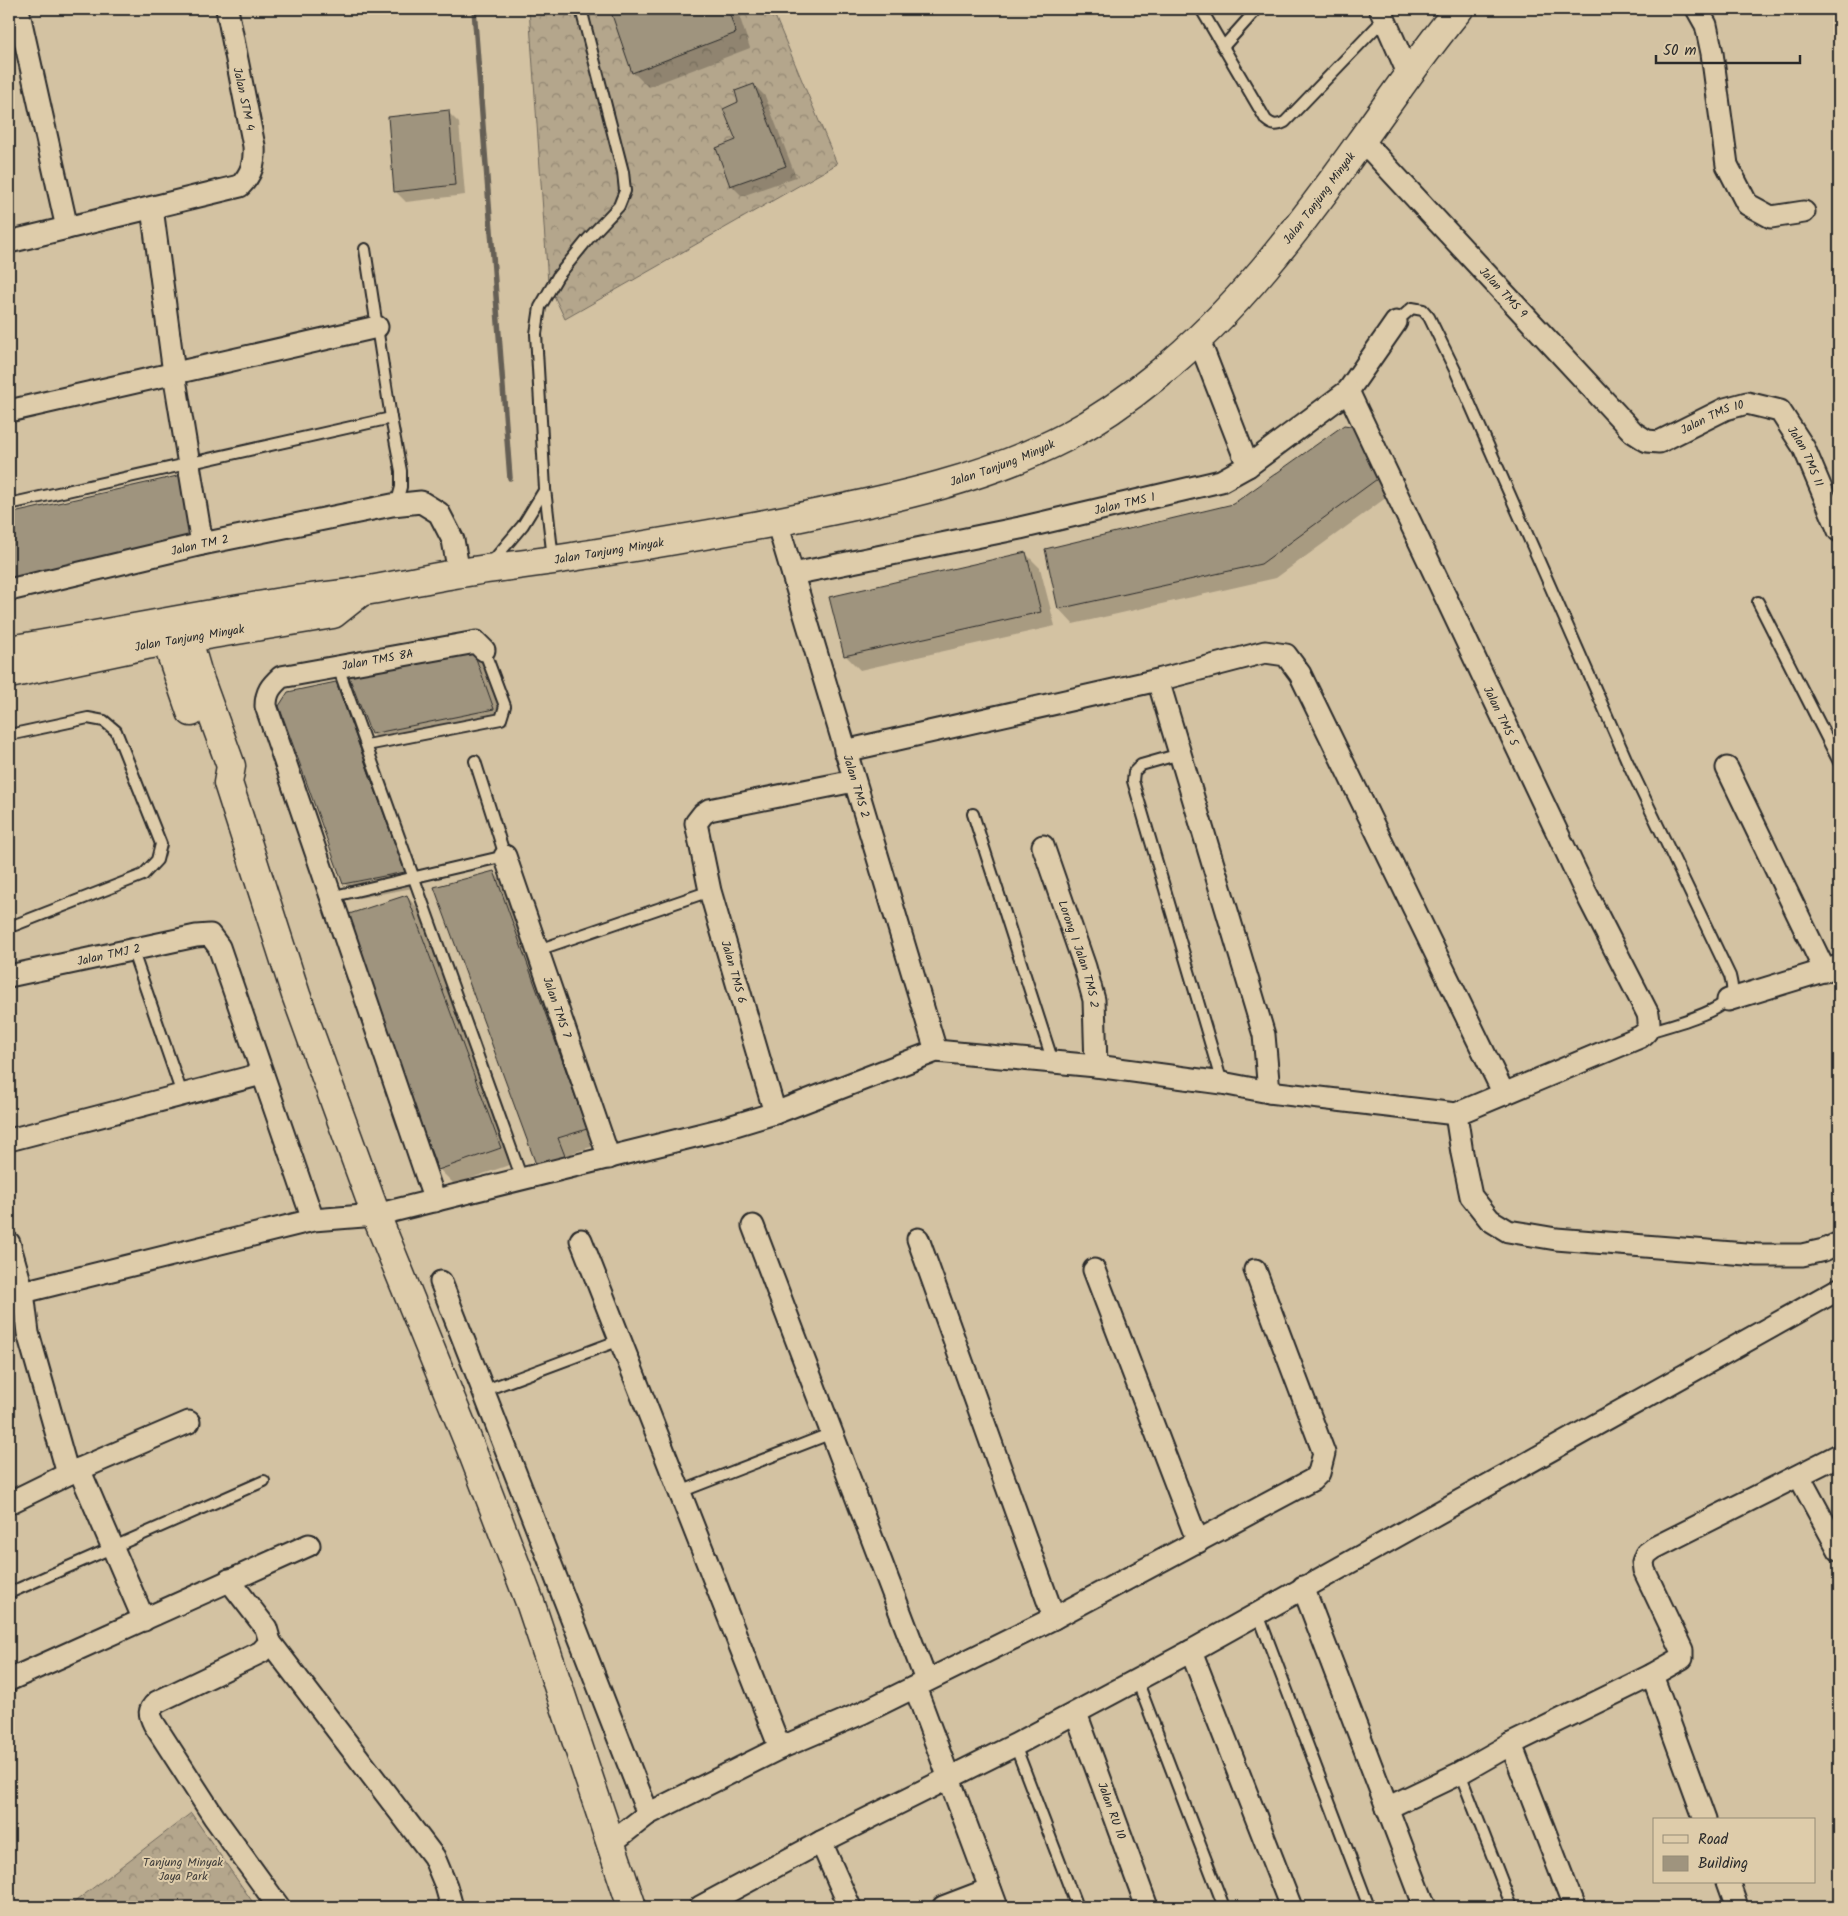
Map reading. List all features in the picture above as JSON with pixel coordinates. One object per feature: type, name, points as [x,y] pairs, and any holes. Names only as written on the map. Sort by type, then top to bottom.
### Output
[{"type":"main road","name":"Jalan Tanjung Minyak","points":[[9,674],[114,652],[174,631],[262,605],[362,591],[777,522],[913,493],[997,466],[1040,449],[1067,436],[1124,401],[1199,340],[1214,325],[1262,271],[1362,140],[1408,73],[1459,9]]},
{"type":"main road","name":"Jalan Tanjung Minyak","points":[[9,650],[174,631],[274,624],[333,614],[362,591]]},
{"type":"main road","points":[[190,682],[199,655],[206,645],[219,640],[257,635],[274,624]]},
{"type":"main road","points":[[174,631],[190,682],[214,774],[228,782],[296,995],[376,1215],[470,1446],[531,1605],[632,1907]]},
{"type":"main road","points":[[114,652],[154,660],[190,682]]},
{"type":"street","points":[[18,9],[67,228]]},
{"type":"street","name":"Jalan STM 4","points":[[152,208],[240,186],[248,178],[255,160],[254,146],[227,9]]},
{"type":"street","points":[[1697,9],[1706,25],[1712,53],[1727,165],[1747,204],[1771,217],[1804,212]]},
{"type":"street","points":[[1382,14],[1408,73]]},
{"type":"street","name":"Jalan TMS 9","points":[[1362,140],[1632,432],[1647,441]]},
{"type":"street","points":[[9,242],[152,208],[174,373],[202,544]]},
{"type":"street","name":"Jalan TMS 1","points":[[792,574],[1020,528],[1221,481],[1248,466],[1348,390],[1396,322]]},
{"type":"street","points":[[9,411],[377,326]]},
{"type":"street","points":[[1199,340],[1248,466]]},
{"type":"street","name":"Jalan TMS 5","points":[[1348,390],[1584,888],[1648,1014],[1650,1025],[1644,1035]]},
{"type":"street","name":"Jalan TMS 10","points":[[1647,441],[1659,442],[1725,409],[1747,403],[1780,412]]},
{"type":"street","name":"Jalan TMS 11","points":[[1780,412],[1804,448],[1839,531]]},
{"type":"street","name":"Jalan TM 2","points":[[9,590],[202,544],[392,506],[421,502],[439,513],[472,572]]},
{"type":"street","name":"Jalan TMS 2","points":[[777,522],[936,1051]]},
{"type":"street","name":"Jalan TMS 8A","points":[[330,896],[266,706],[266,695],[271,685],[281,677],[476,642],[484,650]]},
{"type":"street","points":[[845,751],[1158,680],[1265,652],[1286,655],[1300,674],[1504,1094]]},
{"type":"street","points":[[1158,680],[1264,1035],[1270,1092]]},
{"type":"street","points":[[1727,768],[1832,968],[1728,1000]]},
{"type":"street","name":"Jalan TMS 6","points":[[775,1113],[710,891],[696,823],[709,810],[854,781]]},
{"type":"street","name":"Lorong 1 Jalan TMS 2","points":[[1043,846],[1085,967],[1094,1000],[1096,1066]]},
{"type":"street","name":"Jalan TMS 7","points":[[506,856],[609,1158]]},
{"type":"street","points":[[330,896],[435,1200]]},
{"type":"street","name":"Jalan TMJ 2","points":[[9,976],[132,949],[210,935],[219,947],[262,1074]]},
{"type":"street","points":[[23,1292],[313,1220],[376,1215],[719,1130],[775,1113],[936,1051],[1096,1066],[1222,1083],[1270,1092],[1456,1114],[1644,1035]]},
{"type":"street","points":[[9,1140],[262,1074],[313,1220]]},
{"type":"street","points":[[1456,1114],[1471,1196],[1490,1220],[1508,1231],[1556,1239],[1758,1256],[1802,1255],[1824,1250],[1839,1243]]},
{"type":"street","points":[[753,1226],[832,1433],[921,1683],[926,1715],[994,1898],[943,1907]]},
{"type":"street","points":[[918,1239],[1054,1618]]},
{"type":"street","points":[[581,1240],[780,1748]]},
{"type":"street","points":[[9,1243],[23,1292],[28,1333],[74,1471],[112,1546],[144,1620]]},
{"type":"street","points":[[1094,1270],[1198,1542]]},
{"type":"street","points":[[610,1844],[648,1814],[780,1748],[862,1713],[1054,1618],[1312,1480],[1319,1473],[1324,1453],[1255,1270]]},
{"type":"street","points":[[441,1282],[648,1814]]},
{"type":"street","points":[[700,1907],[947,1772],[1015,1745],[1137,1680],[1839,1289]]},
{"type":"street","points":[[9,1503],[74,1471],[188,1422]]},
{"type":"street","points":[[1387,1808],[1460,1773],[1511,1744],[1652,1675],[1682,1658],[1682,1650],[1644,1570],[1643,1562],[1646,1554],[1695,1527],[1839,1455]]},
{"type":"street","points":[[1799,1476],[1839,1550]]},
{"type":"street","points":[[9,1680],[309,1545]]},
{"type":"street","points":[[229,1580],[266,1628],[270,1642],[434,1857],[452,1907]]},
{"type":"street","points":[[1303,1587],[1425,1907]]},
{"type":"street","points":[[270,1642],[260,1652],[157,1702],[150,1708],[150,1714],[154,1724],[209,1809],[279,1907]]},
{"type":"street","points":[[1190,1651],[1291,1907]]},
{"type":"street","points":[[1652,1675],[1704,1818]]},
{"type":"street","name":"Jalan RU 10","points":[[1076,1713],[1147,1907]]},
{"type":"street","points":[[1511,1744],[1574,1907]]},
{"type":"street","points":[[821,1842],[850,1907]]},
{"type":"street","points":[[1729,1884],[1737,1907]]},
{"type":"lane","points":[[553,560],[544,489],[536,334],[540,307],[558,276],[588,239],[619,206],[625,191],[623,172],[581,9]]},
{"type":"lane","points":[[1201,9],[1266,120],[1272,125],[1285,122],[1382,14]]},
{"type":"lane","points":[[1223,47],[1257,9]]},
{"type":"lane","points":[[365,249],[401,471],[401,487],[398,498],[392,506]]},
{"type":"lane","points":[[1396,322],[1412,308],[1423,310],[1429,317],[1455,370],[1627,761],[1730,976],[1733,991],[1728,1000],[1713,1010],[1644,1035]]},
{"type":"lane","points":[[9,504],[391,418]]},
{"type":"lane","points":[[472,572],[523,525],[544,489]]},
{"type":"lane","points":[[1758,602],[1839,762]]},
{"type":"lane","points":[[367,745],[501,720],[505,706],[484,650]]},
{"type":"lane","points":[[338,667],[415,876],[522,1179]]},
{"type":"lane","points":[[9,735],[88,718],[104,721],[116,731],[161,844],[157,860],[143,875],[15,925],[9,923]]},
{"type":"lane","points":[[1180,754],[1141,765],[1134,772],[1133,781],[1222,1083]]},
{"type":"lane","points":[[330,896],[506,856],[475,761]]},
{"type":"lane","points":[[973,814],[1053,1062]]},
{"type":"lane","points":[[538,950],[710,891]]},
{"type":"lane","points":[[132,949],[182,1094]]},
{"type":"lane","points":[[483,1391],[620,1340]]},
{"type":"lane","points":[[680,1492],[832,1433]]},
{"type":"lane","points":[[9,1593],[112,1546],[264,1481]]},
{"type":"lane","points":[[1258,1614],[1370,1907]]},
{"type":"lane","points":[[1137,1680],[1224,1907]]},
{"type":"lane","points":[[1015,1745],[1077,1907]]},
{"type":"lane","points":[[1460,1773],[1512,1907]]},
{"type":"green space","points":[[529,9],[772,9],[837,164],[565,319],[548,283]]},
{"type":"green space","name":"Tanjung Minyak Jaya Park","points":[[191,1813],[256,1907],[68,1907]]},
{"type":"building","points":[[610,9],[728,9],[736,33],[632,73]]},
{"type":"building","points":[[754,84],[786,166],[730,186],[716,148],[736,140],[723,109],[738,102],[735,91]]},
{"type":"building","points":[[449,110],[455,185],[394,192],[388,117]]},
{"type":"building","points":[[1344,425],[1364,428],[1384,474],[1261,564],[1058,609],[1045,549],[1233,504]]},
{"type":"building","points":[[186,474],[197,535],[9,580],[9,514]]},
{"type":"building","points":[[1026,552],[1041,612],[844,656],[829,597]]},
{"type":"building","points":[[473,650],[494,709],[371,734],[348,674]]},
{"type":"building","points":[[336,682],[405,872],[343,884],[279,706],[288,692]]},
{"type":"building","points":[[494,871],[587,1129],[558,1138],[565,1156],[537,1167],[434,887]]},
{"type":"building","points":[[407,895],[501,1148],[438,1170],[343,916]]},
{"type":"waterway","points":[[474,9],[510,478]]}]
